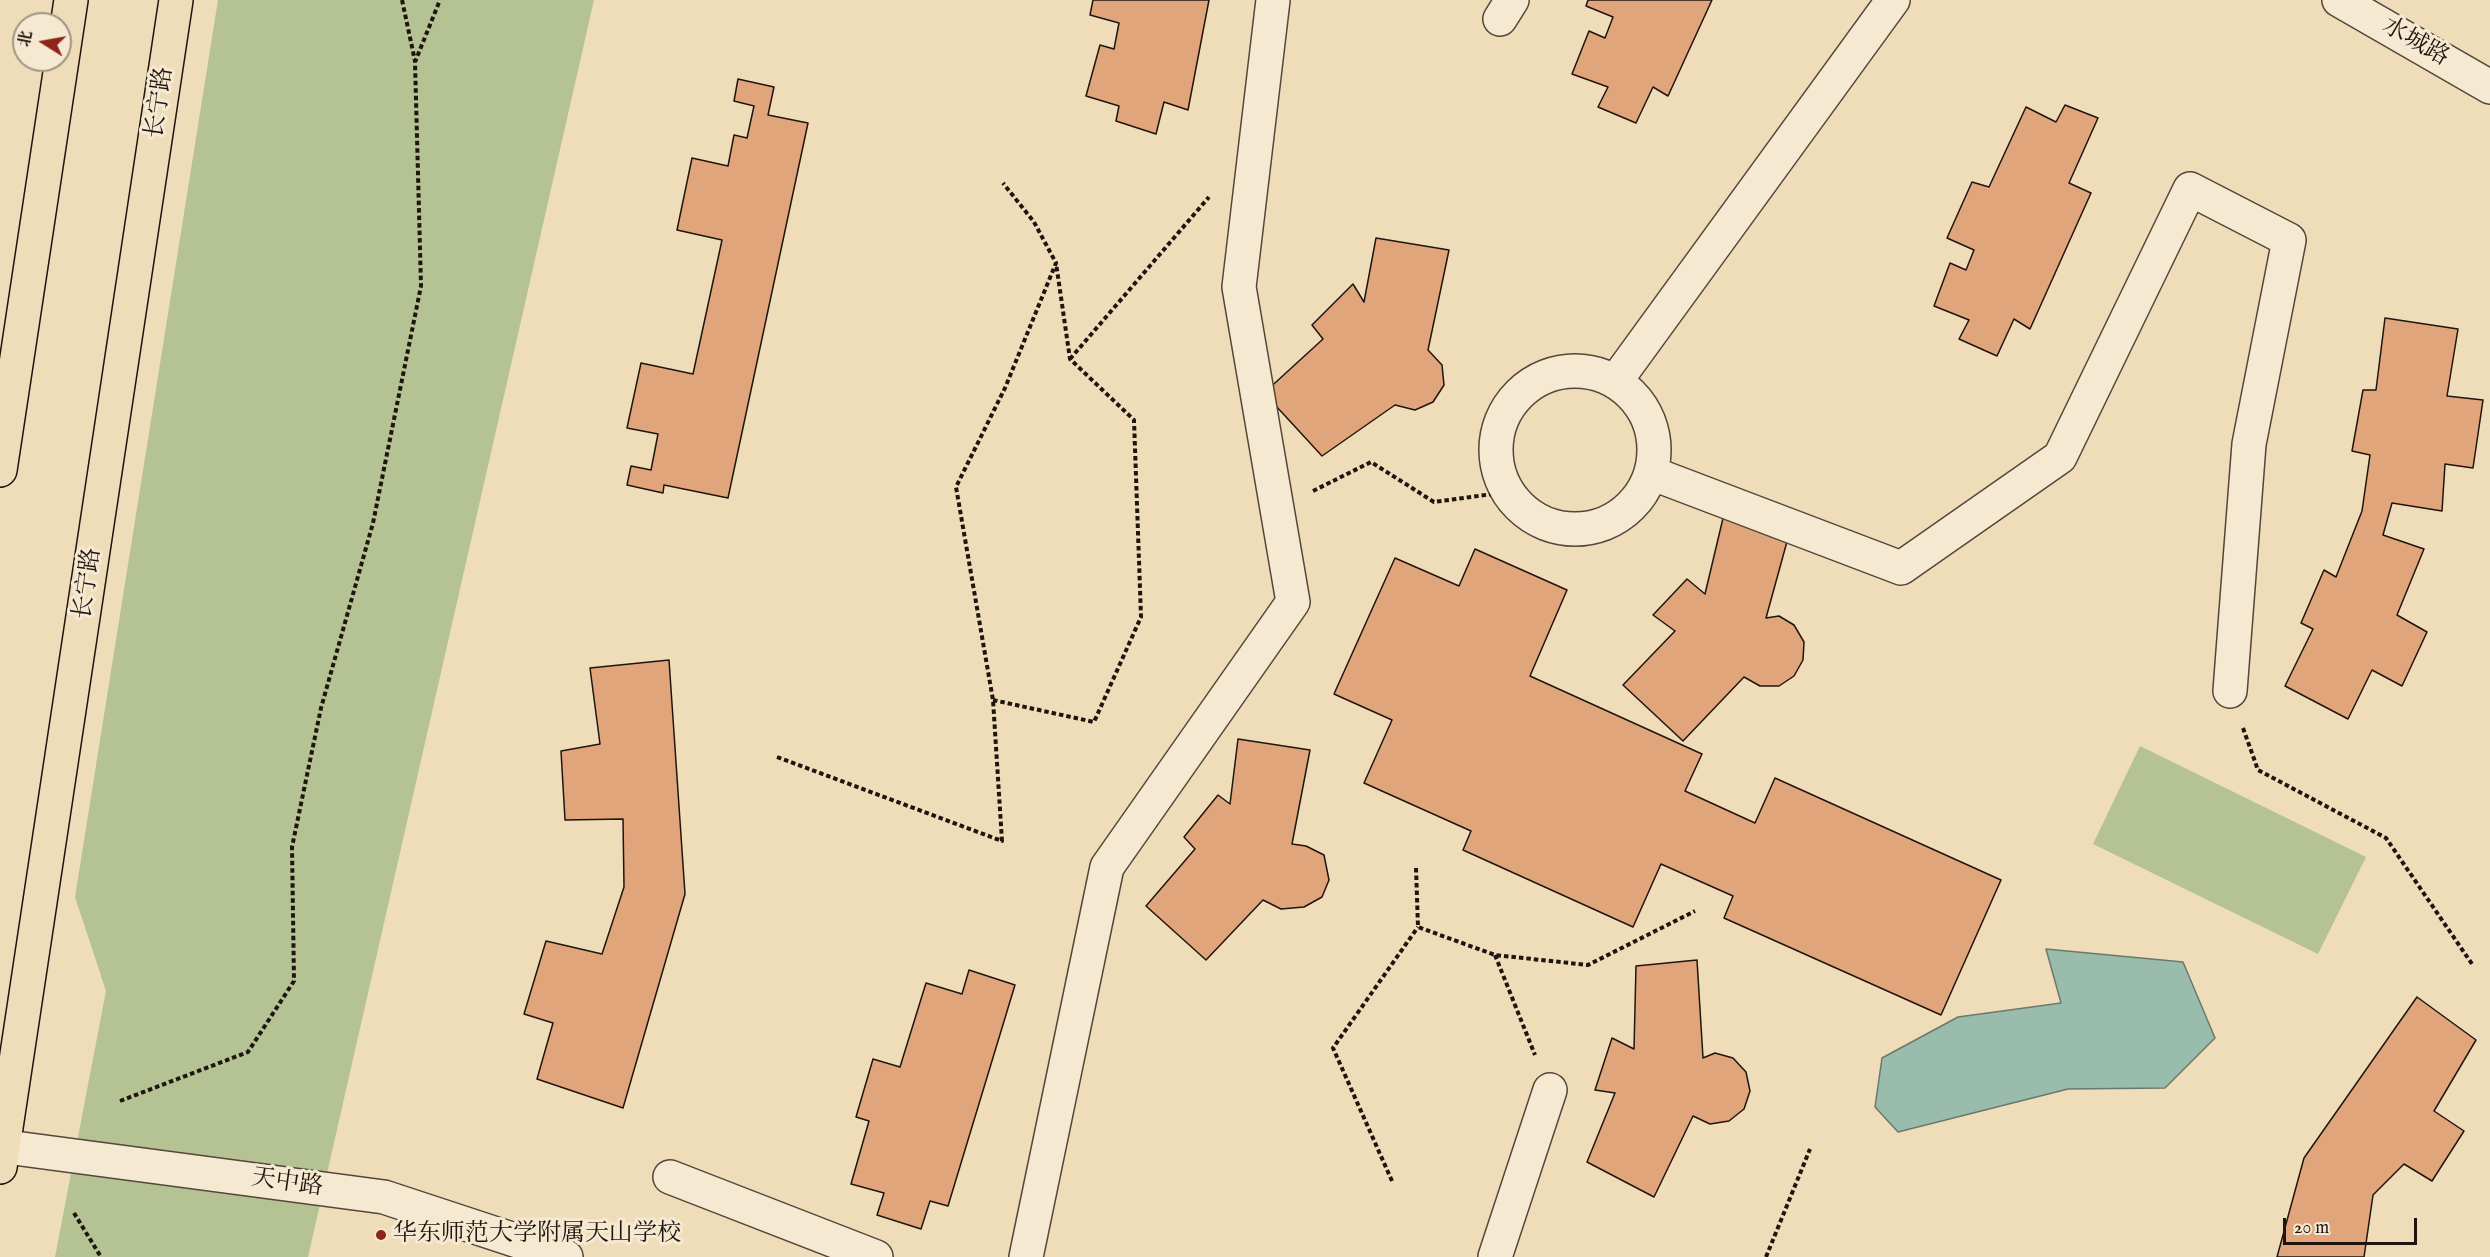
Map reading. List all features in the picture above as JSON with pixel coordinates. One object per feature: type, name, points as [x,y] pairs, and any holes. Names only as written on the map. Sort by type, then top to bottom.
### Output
[{"type":"main road","points":[[0,470],[71,0]]},
{"type":"main road","name":"长宁路","points":[[2,1154],[176,0]]},
{"type":"street","points":[[1026,1257],[1107,867],[1293,602],[1239,287],[1273,0]]},
{"type":"street","points":[[1615,382],[1893,0]]},
{"type":"street","name":"水城路","points":[[2339,0],[2490,87]]},
{"type":"street","points":[[1651,472],[1901,568],[2060,457],[2190,189],[2289,240],[2249,444],[2230,691]]},
{"type":"street","points":[[1565,371],[1591,372],[1615,382],[1635,399],[1649,421],[1654,447],[1651,472],[1640,496],[1622,515],[1598,527],[1572,530],[1547,525],[1524,512],[1507,492],[1497,468],[1496,442],[1504,416],[1518,394],[1539,379],[1565,371]]},
{"type":"street","points":[[1496,1257],[1550,1090]]},
{"type":"street","name":"天中路","points":[[2,1154],[384,1197],[566,1257]]},
{"type":"street","points":[[670,1177],[876,1257]]},
{"type":"path","points":[[120,1101],[248,1052],[294,981],[292,847],[321,708],[373,523],[421,286],[415,62],[402,0]]},
{"type":"path","points":[[415,62],[440,0]]},
{"type":"path","points":[[993,700],[1094,722],[1141,617],[1134,420],[1070,359],[1056,263],[1034,222],[1003,183]]},
{"type":"path","points":[[1070,359],[1210,196]]},
{"type":"path","points":[[777,757],[1002,841],[993,700],[956,487],[1005,387],[1056,263]]},
{"type":"path","points":[[1278,509],[1371,462],[1434,502],[1507,492]]},
{"type":"path","points":[[2230,691],[2258,770],[2386,838],[2472,964]]},
{"type":"path","points":[[1392,1181],[1333,1048],[1418,927],[1416,868]]},
{"type":"path","points":[[1418,927],[1495,955],[1588,965],[1695,911]]},
{"type":"path","points":[[1495,955],[1550,1090]]},
{"type":"path","points":[[1766,1257],[1810,1149]]},
{"type":"path","points":[[74,1213],[101,1257]]},
{"type":"green space","points":[[218,0],[594,0],[308,1257],[55,1257],[106,991],[75,897]]},
{"type":"green space","points":[[2140,746],[2366,857],[2318,954],[2093,844]]},
{"type":"shaded area","points":[[2046,949],[2183,962],[2215,1038],[2165,1088],[2068,1089],[1898,1132],[1875,1107],[1882,1058],[1958,1017],[2061,1003]]},
{"type":"building","points":[[1093,0],[1209,0],[1188,110],[1164,102],[1156,134],[1116,121],[1119,106],[1086,96],[1100,45],[1114,49],[1119,23],[1090,15]]},
{"type":"building","points":[[1588,0],[1712,0],[1668,96],[1653,87],[1636,123],[1598,107],[1608,87],[1572,74],[1589,31],[1605,38],[1613,17],[1586,6]]},
{"type":"building","points":[[738,79],[774,87],[768,115],[808,123],[728,498],[664,485],[663,493],[627,485],[631,466],[651,470],[658,434],[627,428],[641,363],[693,374],[722,240],[677,230],[692,158],[728,166],[734,135],[747,138],[754,106],[734,101]]},
{"type":"building","points":[[2065,105],[2098,118],[2069,183],[2091,193],[2030,329],[2014,319],[1997,356],[1959,339],[1969,320],[1934,306],[1950,263],[1966,270],[1974,250],[1947,238],[1972,182],[1989,187],[2026,107],[2056,122]]},
{"type":"building","points":[[1376,238],[1449,250],[1428,350],[1442,365],[1444,385],[1433,402],[1415,410],[1395,405],[1322,456],[1264,393],[1323,339],[1312,325],[1353,284],[1364,302]]},
{"type":"building","points":[[2385,318],[2458,329],[2447,396],[2483,400],[2473,468],[2445,464],[2442,511],[2392,503],[2383,535],[2424,549],[2397,615],[2427,632],[2402,686],[2372,670],[2348,719],[2285,686],[2313,629],[2301,623],[2324,570],[2336,577],[2362,511],[2370,455],[2352,451],[2363,390],[2376,390]]},
{"type":"building","points":[[1724,514],[1791,527],[1766,618],[1779,616],[1794,625],[1804,642],[1803,660],[1794,676],[1779,686],[1760,686],[1744,677],[1683,741],[1623,685],[1675,631],[1653,615],[1687,579],[1705,594]]},
{"type":"building","points":[[1475,549],[1567,590],[1530,676],[1702,754],[1685,791],[1755,823],[1775,778],[2001,880],[1941,1015],[1724,918],[1733,896],[1661,864],[1633,927],[1463,850],[1471,831],[1364,783],[1392,720],[1334,694],[1395,558],[1459,586]]},
{"type":"building","points":[[669,660],[685,894],[623,1108],[537,1079],[553,1023],[524,1014],[546,941],[602,954],[624,887],[623,819],[565,820],[561,751],[600,744],[590,668]]},
{"type":"building","points":[[1238,739],[1310,750],[1292,844],[1306,846],[1324,855],[1329,880],[1322,897],[1304,907],[1281,909],[1263,900],[1206,960],[1146,906],[1195,849],[1184,837],[1218,795],[1230,804]]},
{"type":"building","points":[[1697,960],[1703,1058],[1715,1053],[1733,1058],[1746,1072],[1750,1091],[1744,1109],[1729,1121],[1710,1124],[1693,1116],[1654,1197],[1587,1162],[1615,1093],[1595,1090],[1612,1038],[1634,1049],[1636,966]]},
{"type":"building","points":[[969,970],[1015,985],[948,1206],[930,1201],[921,1229],[877,1215],[884,1193],[851,1184],[869,1121],[856,1117],[873,1059],[900,1067],[926,983],[962,994]]},
{"type":"building","points":[[2417,997],[2476,1040],[2434,1111],[2464,1131],[2432,1181],[2404,1164],[2373,1195],[2364,1257],[2277,1257],[2304,1158]]},
{"type":"place","name":"华东师范大学附属天山学校","points":[[381,1235]]}]
